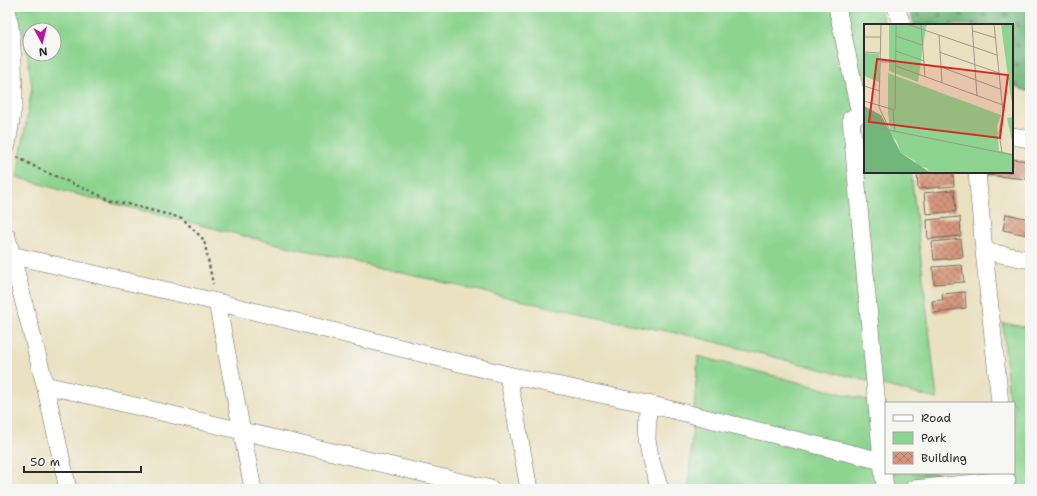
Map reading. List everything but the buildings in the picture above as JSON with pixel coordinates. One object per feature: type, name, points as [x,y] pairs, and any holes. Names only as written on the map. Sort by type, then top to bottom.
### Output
[{"type":"street","points":[[837,7],[862,113],[851,119],[885,489]]},
{"type":"street","points":[[896,7],[902,24]]},
{"type":"street","points":[[7,9],[11,33],[14,101],[10,150]]},
{"type":"street","points":[[1013,136],[1030,140]]},
{"type":"street","points":[[977,173],[1000,402]]},
{"type":"street","points":[[7,237],[45,385],[68,489]]},
{"type":"street","points":[[984,251],[1030,260]]},
{"type":"street","points":[[11,255],[217,302],[508,375],[648,404],[882,461]]},
{"type":"street","points":[[217,302],[253,489]]},
{"type":"street","points":[[508,375],[529,489]]},
{"type":"street","points":[[45,385],[491,489]]},
{"type":"street","points":[[648,404],[647,440],[651,461],[660,489]]},
{"type":"street","points":[[913,489],[1007,481]]},
{"type":"path","points":[[10,150],[41,170],[111,200],[182,218],[204,240],[217,302]]},
{"type":"green space","points":[[16,7],[880,7],[884,24],[864,24],[864,173],[911,173],[937,399],[696,337],[584,315],[265,241],[67,192],[17,177],[32,87],[29,62],[62,62],[62,22],[22,22],[22,29]]},
{"type":"green space","points":[[909,7],[1030,7],[1030,92],[1013,86],[1013,24],[914,24]]},
{"type":"green space","points":[[1003,323],[1030,328],[1030,489],[1014,489],[1015,402],[1009,402]]},
{"type":"green space","points":[[698,356],[885,405],[885,474],[940,474],[942,489],[688,489]]}]
